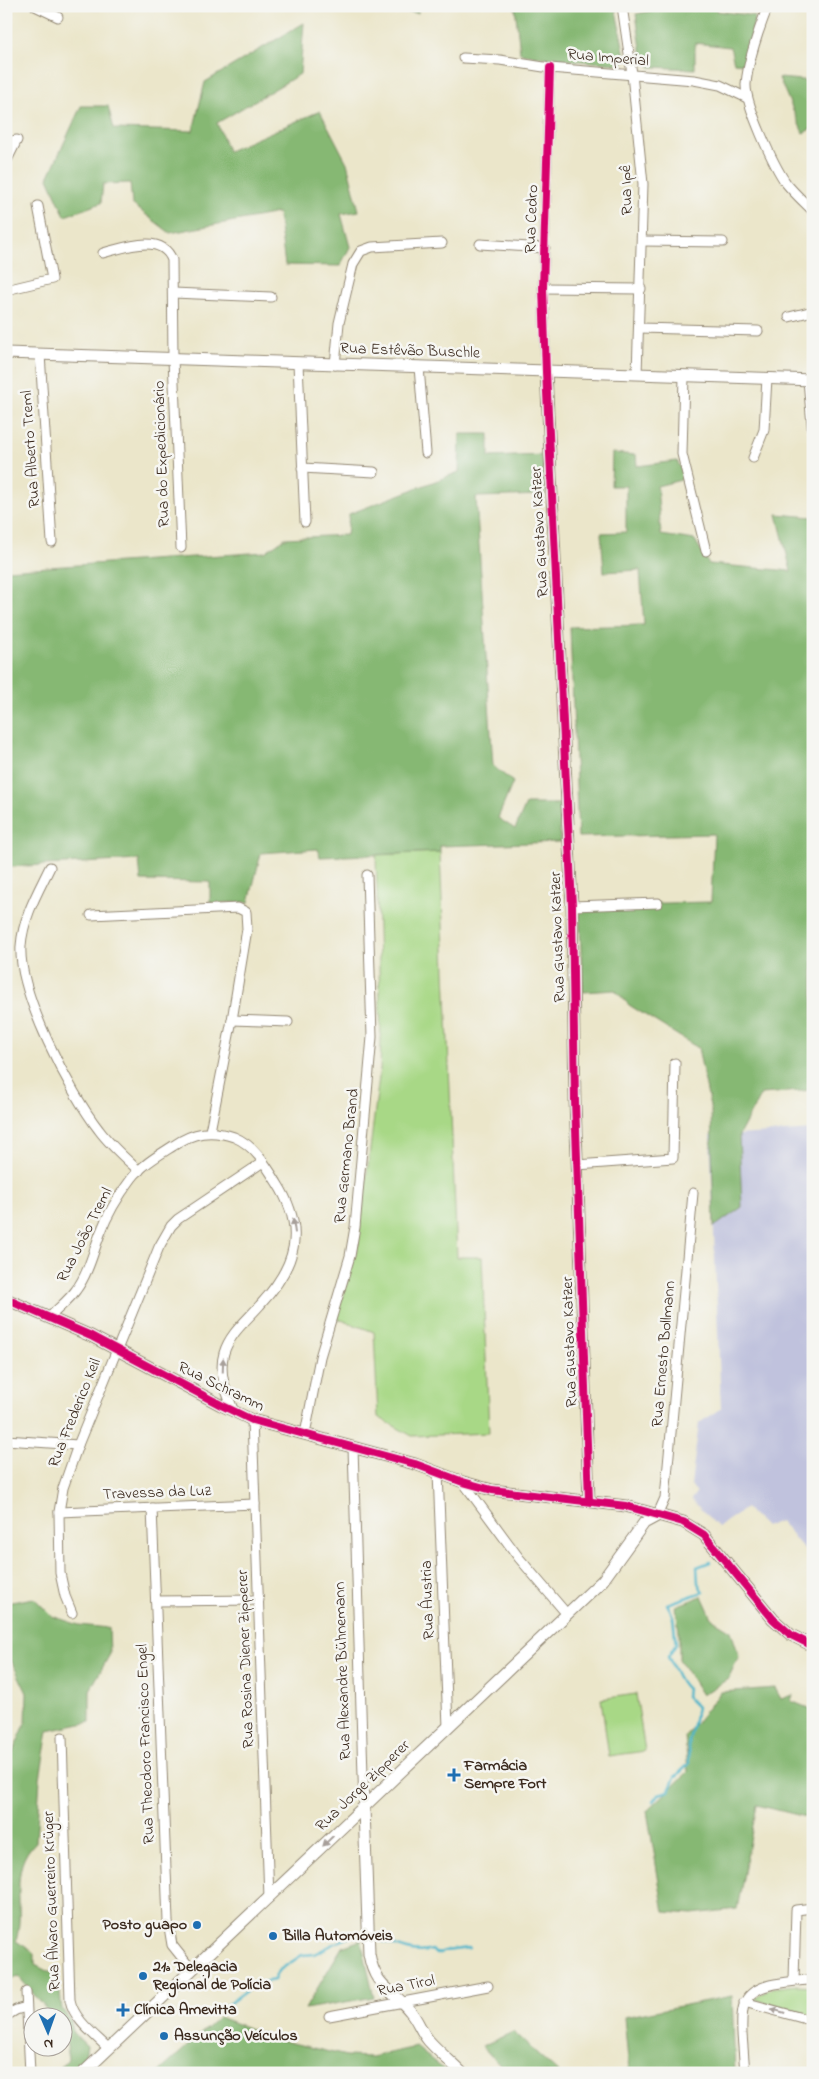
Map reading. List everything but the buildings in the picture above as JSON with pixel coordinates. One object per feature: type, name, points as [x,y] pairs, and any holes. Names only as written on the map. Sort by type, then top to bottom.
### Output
[{"type":"street","points":[[35,6],[58,17]]},
{"type":"street","name":"Rua Ipê","points":[[622,6],[632,74],[643,184],[637,374]]},
{"type":"street","points":[[768,6],[749,68],[746,84],[747,98],[782,177],[813,211]]},
{"type":"street","name":"Rua Imperial","points":[[463,58],[500,60],[550,68],[632,74],[720,85],[747,98]]},
{"type":"street","name":"Rua Cedro","points":[[546,372],[544,288],[550,68]]},
{"type":"street","points":[[6,142],[17,140],[6,162]]},
{"type":"street","points":[[6,290],[52,279],[38,206]]},
{"type":"street","points":[[642,241],[723,242]]},
{"type":"street","name":"Rua do Expedicionário","points":[[103,253],[145,243],[165,250],[170,254],[172,260],[173,359],[181,548]]},
{"type":"street","points":[[335,365],[343,303],[356,256],[366,248],[372,247],[442,243]]},
{"type":"street","points":[[480,244],[545,248]]},
{"type":"street","points":[[544,288],[640,289]]},
{"type":"street","points":[[173,293],[272,297]]},
{"type":"street","points":[[789,318],[813,311]]},
{"type":"street","points":[[639,328],[758,331]]},
{"type":"street","name":"Rua Estêvão Buschle","points":[[6,352],[419,368],[811,380]]},
{"type":"street","name":"Rua Alberto Treml","points":[[40,354],[52,542]]},
{"type":"street","points":[[298,363],[304,522]]},
{"type":"street","points":[[419,368],[426,453]]},
{"type":"street","name":"Rua Gustavo Katzer","points":[[546,372],[572,906],[577,1165],[589,1501]]},
{"type":"street","points":[[684,376],[681,428],[682,454],[706,551]]},
{"type":"street","points":[[753,458],[764,430],[767,378]]},
{"type":"street","points":[[811,380],[813,437]]},
{"type":"street","points":[[302,468],[374,472]]},
{"type":"street","points":[[50,867],[34,902],[23,933],[22,959],[28,988],[47,1039],[82,1105],[104,1137],[139,1171]]},
{"type":"street","name":"Rua Germano Brand","points":[[305,1434],[320,1357],[350,1256],[355,1227],[372,1037],[367,875]]},
{"type":"street","points":[[572,906],[658,903]]},
{"type":"street","points":[[91,915],[242,909],[247,916],[247,929],[232,1020],[210,1131],[243,1141],[263,1162],[290,1206],[295,1223],[295,1240],[290,1261],[276,1285],[234,1334],[224,1354],[222,1365],[224,1385],[234,1412]]},
{"type":"street","points":[[232,1020],[288,1022]]},
{"type":"street","points":[[577,1165],[674,1158],[675,1063]]},
{"type":"street","name":"Rua João Treml","points":[[50,1317],[71,1296],[81,1282],[101,1231],[114,1205],[132,1178],[178,1142],[198,1133],[210,1131]]},
{"type":"street","name":"Rua Frederico Keil","points":[[72,1614],[61,1579],[59,1512],[63,1488],[78,1445],[159,1247],[171,1226],[178,1220],[263,1162]]},
{"type":"street","name":"Rua Ernesto Bollmann","points":[[656,1516],[665,1498],[693,1193]]},
{"type":"street","name":"Rua Schramm","points":[[6,1299],[50,1317],[117,1349],[252,1420],[353,1447],[438,1472],[463,1482],[508,1493],[626,1506],[656,1516],[683,1522],[704,1535],[773,1619],[791,1635],[813,1646]]},
{"type":"street","name":"Rua Rosina Diener Zipperer","points":[[252,1420],[269,1898]]},
{"type":"street","points":[[6,1440],[78,1445]]},
{"type":"street","name":"Rua Alexandre Bühnemann","points":[[353,1447],[370,1963],[373,1972],[382,1986],[402,2002],[412,2013],[428,2040],[462,2073]]},
{"type":"street","name":"Rua Áustria","points":[[438,1472],[448,1727]]},
{"type":"street","points":[[463,1482],[520,1558],[566,1613]]},
{"type":"street","name":"Travessa da Luz","points":[[59,1512],[255,1504]]},
{"type":"street","name":"Rua Theodoro Francisco Engel","points":[[152,1508],[169,1937],[172,1944],[192,1970]]},
{"type":"street","name":"Rua Jorge Zipperer","points":[[83,2073],[364,1808],[566,1613],[603,1580],[644,1523],[656,1516]]},
{"type":"street","points":[[156,1601],[259,1600]]},
{"type":"street","name":"Rua Álvaro Guerreiro Krüger","points":[[62,1737],[70,2000],[72,2010],[77,2017],[109,2048]]},
{"type":"street","points":[[794,1980],[796,1910],[813,1908]]},
{"type":"street","points":[[745,2073],[741,2014],[744,2002],[751,1994],[762,1987],[794,1980],[813,1980]]},
{"type":"street","name":"Rua Tirol","points":[[329,2016],[488,1986]]},
{"type":"street","points":[[26,1992],[26,2006]]},
{"type":"street","points":[[744,2002],[813,2021]]},
{"type":"street","points":[[6,2016],[22,2008]]},
{"type":"street","points":[[29,2056],[30,2073]]},
{"type":"shaded area","points":[[813,1130],[813,1553],[807,1553],[780,1521],[765,1527],[746,1508],[718,1527],[691,1499],[697,1493],[691,1485],[699,1423],[721,1409],[710,1135]]},
{"type":"green space","points":[[367,6],[418,6],[418,13],[377,10]]},
{"type":"green space","points":[[515,6],[615,6],[625,56],[624,62],[618,64],[553,59],[520,53]]},
{"type":"green space","points":[[676,6],[717,6],[717,11],[755,16],[745,64],[734,63],[730,47],[695,43],[695,69],[651,67],[643,62],[636,14]]},
{"type":"green space","points":[[304,23],[300,74],[217,123],[228,151],[320,111],[347,163],[359,211],[341,214],[350,247],[340,266],[285,265],[278,213],[170,233],[132,204],[130,183],[103,184],[101,203],[65,216],[48,178],[81,106],[108,106],[114,129],[193,131],[205,82]]},
{"type":"green space","points":[[779,78],[813,81],[813,128],[803,133]]},
{"type":"green space","points":[[460,434],[489,434],[489,457],[543,455],[545,495],[476,497],[493,766],[513,782],[498,818],[515,829],[526,804],[560,804],[560,842],[440,846],[440,852],[320,857],[318,849],[261,853],[249,902],[210,903],[210,882],[141,881],[139,860],[6,867],[6,570],[265,552],[285,538],[347,535],[349,514],[459,472]]},
{"type":"green space","points":[[612,453],[636,455],[637,466],[677,461],[684,474],[681,480],[657,486],[661,535],[695,540],[709,564],[791,571],[777,514],[813,517],[813,1090],[761,1094],[739,1135],[742,1207],[714,1227],[711,1111],[698,1048],[629,1005],[615,990],[583,992],[579,905],[711,902],[714,834],[578,837],[570,627],[644,625],[640,570],[604,572],[601,533],[626,532],[626,486],[611,486]]},
{"type":"green space","points":[[440,852],[457,1257],[482,1257],[489,1433],[412,1436],[378,1417],[374,1332],[336,1318],[358,1246],[380,1069],[381,1041],[376,855]]},
{"type":"green space","points":[[702,1596],[713,1620],[731,1631],[739,1656],[728,1679],[702,1695],[679,1659],[679,1632],[676,1606]]},
{"type":"green space","points":[[34,1598],[52,1616],[79,1625],[109,1628],[110,1654],[90,1690],[90,1722],[48,1731],[40,1778],[36,1842],[27,1853],[22,1864],[20,1876],[19,1928],[16,1941],[35,1953],[35,1965],[55,1975],[62,2006],[44,2006],[19,1977],[6,1980],[6,1768],[26,1722],[27,1693],[11,1660],[6,1661],[6,1603]]},
{"type":"green space","points":[[775,1688],[781,1699],[793,1695],[791,1701],[813,1710],[813,1828],[810,1818],[757,1805],[737,1909],[692,1914],[664,1912],[647,1811],[688,1772],[685,1736],[721,1692]]},
{"type":"green space","points":[[636,1694],[645,1751],[609,1756],[601,1699]]},
{"type":"green space","points":[[361,1940],[374,1997],[305,2009],[342,1947]]},
{"type":"green space","points":[[796,1985],[813,1986],[813,2016],[754,1999],[772,1988]]},
{"type":"green space","points":[[732,1996],[735,2073],[624,2073],[629,2071],[624,2017]]},
{"type":"green space","points":[[219,2017],[280,2040],[346,2056],[371,2057],[416,2047],[447,2072],[158,2073]]},
{"type":"green space","points":[[72,2027],[73,2033],[87,2046],[85,2058],[69,2073],[55,2073],[68,2059],[68,2056],[72,2056]]},
{"type":"green space","points":[[513,2032],[559,2073],[507,2073],[482,2046]]},
{"type":"waterway","points":[[654,1801],[659,1794],[669,1791],[675,1777],[689,1764],[688,1746],[697,1707],[686,1696],[687,1689],[678,1678],[668,1657],[676,1644],[673,1618],[667,1604],[703,1592],[698,1583],[697,1567],[710,1562]]},
{"type":"waterway","points":[[208,2013],[218,2007],[227,2005],[255,1984],[274,1980],[278,1971],[302,1955],[314,1954],[352,1936],[362,1935]]},
{"type":"waterway","points":[[377,1939],[410,1951],[432,1950],[436,1954],[469,1948]]},
{"type":"cycle path","points":[[550,68],[543,288],[572,906],[575,1101],[589,1501]]},
{"type":"cycle path","points":[[6,1299],[91,1336],[252,1420],[415,1464],[463,1482],[492,1490],[626,1506],[683,1522],[704,1535],[773,1619],[791,1635],[813,1646]]},
{"type":"place","name":"Farmácia Sempre Fort","points":[[454,1775]]},
{"type":"place","name":"Posto guapo","points":[[197,1925]]},
{"type":"place","name":"Billa Automóveis","points":[[273,1936]]},
{"type":"place","name":"21ª Delegacia Regional de Polícia","points":[[143,1976]]},
{"type":"place","name":"Clínica Amevitta","points":[[123,2010]]},
{"type":"place","name":"Assunção Veículos","points":[[164,2036]]}]
